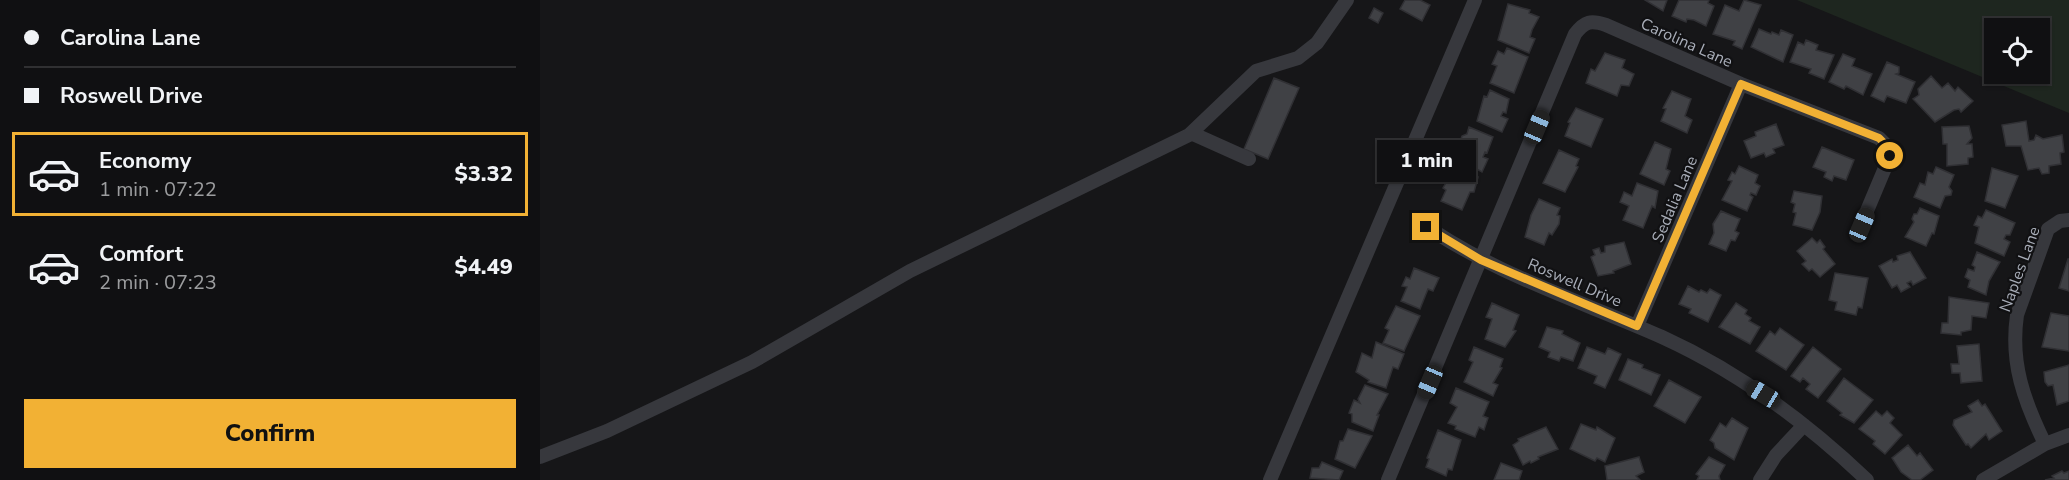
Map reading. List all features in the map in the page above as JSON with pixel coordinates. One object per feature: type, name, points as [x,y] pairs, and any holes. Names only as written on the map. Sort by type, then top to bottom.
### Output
[{"type":"street","points":[[540,457],[607,431],[752,363],[910,271],[1191,133],[1256,71],[1298,58],[1317,43],[1347,0]]},
{"type":"street","points":[[1270,480],[1475,0]]},
{"type":"street","name":"Carolina Lane","points":[[1388,480],[1575,34],[1585,23],[1591,21],[1606,25],[1741,84],[1886,143],[1890,156],[1862,225]]},
{"type":"street","name":"Sedalia Lane","points":[[1637,326],[1741,84]]},
{"type":"street","points":[[1191,133],[1250,159]]},
{"type":"street","name":"Roswell Drive","points":[[1416,219],[1481,260],[1637,326],[1703,357],[1763,394],[1830,444],[1867,480]]},
{"type":"street","name":"Naples Lane","points":[[2045,444],[2027,406],[2015,366],[2015,328],[2017,315],[2048,230],[2060,221],[2069,220]]},
{"type":"street","points":[[1760,480],[1776,455],[1804,425]]},
{"type":"street","points":[[1983,480],[2045,444],[2069,435]]},
{"type":"shaded area","points":[[1797,0],[2069,0],[2069,113],[1999,84],[2050,84],[2050,18],[1984,18],[1984,78]]},
{"type":"building","points":[[1405,0],[1420,0],[1430,5],[1422,21],[1400,9]]},
{"type":"building","points":[[1645,0],[1667,0],[1663,11]]},
{"type":"building","points":[[1679,0],[1709,0],[1708,3],[1714,6],[1706,26],[1694,20],[1687,19],[1686,22],[1672,16]]},
{"type":"building","points":[[1744,0],[1761,5],[1742,49],[1733,45],[1735,41],[1713,34],[1725,5],[1739,11]]},
{"type":"building","points":[[1508,4],[1530,10],[1529,13],[1539,17],[1530,37],[1535,39],[1529,53],[1498,40]]},
{"type":"building","points":[[1374,8],[1383,13],[1378,23],[1369,18]]},
{"type":"building","points":[[1759,29],[1779,35],[1781,30],[1793,35],[1783,62],[1751,47]]},
{"type":"building","points":[[1806,40],[1818,45],[1816,50],[1834,55],[1824,79],[1809,73],[1811,69],[1790,62],[1798,42],[1804,45]]},
{"type":"building","points":[[1507,48],[1528,57],[1514,93],[1490,83],[1497,66],[1492,64],[1498,51],[1504,54]]},
{"type":"building","points":[[1605,53],[1625,60],[1622,68],[1634,74],[1629,86],[1621,85],[1617,96],[1586,83],[1591,69],[1595,71]]},
{"type":"building","points":[[1843,54],[1855,59],[1852,66],[1872,74],[1863,95],[1846,86],[1844,89],[1829,82]]},
{"type":"building","points":[[1887,62],[1899,67],[1899,73],[1896,74],[1915,82],[1906,103],[1887,96],[1884,102],[1871,96]]},
{"type":"building","points":[[1931,76],[1942,88],[1948,83],[1955,91],[1958,87],[1973,101],[1961,112],[1959,109],[1954,110],[1935,122],[1913,99],[1919,95],[1918,89]]},
{"type":"building","points":[[1274,78],[1299,88],[1268,159],[1244,149]]},
{"type":"building","points":[[1490,90],[1509,99],[1506,113],[1503,112],[1501,116],[1508,119],[1502,132],[1477,121],[1484,96],[1487,97]]},
{"type":"building","points":[[1672,91],[1691,99],[1685,116],[1692,120],[1687,133],[1661,121],[1666,109],[1663,108]]},
{"type":"building","points":[[1576,108],[1603,119],[1591,147],[1565,136],[1570,123],[1568,122]]},
{"type":"building","points":[[2026,121],[2029,141],[2034,140],[2036,135],[2043,139],[2062,135],[2064,152],[2060,153],[2061,164],[2049,166],[2049,173],[2042,174],[2039,168],[2028,170],[2021,146],[2006,146],[2002,125]]},
{"type":"building","points":[[1776,124],[1784,145],[1773,149],[1775,153],[1766,157],[1764,153],[1751,158],[1744,141],[1756,136],[1755,132]]},
{"type":"building","points":[[1969,126],[1972,138],[1967,144],[1972,144],[1973,157],[1968,158],[1968,164],[1947,166],[1947,144],[1943,144],[1942,127]]},
{"type":"building","points":[[1469,127],[1493,137],[1483,157],[1488,159],[1482,172],[1455,157],[1462,136],[1467,134]]},
{"type":"building","points":[[1655,142],[1671,149],[1666,169],[1670,171],[1664,185],[1640,174]]},
{"type":"building","points":[[1822,147],[1854,160],[1846,180],[1834,176],[1832,181],[1824,177],[1826,172],[1813,167]]},
{"type":"building","points":[[1559,150],[1579,159],[1576,166],[1578,167],[1565,192],[1543,183]]},
{"type":"building","points":[[1739,166],[1758,175],[1755,183],[1760,186],[1756,195],[1751,193],[1753,197],[1747,211],[1722,200],[1732,181],[1728,180],[1732,172],[1735,174]]},
{"type":"building","points":[[1455,167],[1478,177],[1474,192],[1470,192],[1462,210],[1441,201],[1446,190],[1443,188]]},
{"type":"building","points":[[1936,167],[1954,175],[1949,187],[1952,191],[1951,195],[1945,196],[1940,208],[1914,197],[1920,183],[1925,185],[1928,172],[1933,174]]},
{"type":"building","points":[[1992,168],[2018,176],[2005,208],[1985,201]]},
{"type":"building","points":[[1637,183],[1658,191],[1655,208],[1652,206],[1643,228],[1623,220],[1629,206],[1620,202],[1624,192],[1632,196]]},
{"type":"building","points":[[1794,191],[1822,196],[1820,212],[1812,230],[1793,225],[1796,213],[1793,212],[1795,204],[1791,202]]},
{"type":"building","points":[[1539,199],[1560,208],[1557,215],[1560,216],[1559,224],[1552,235],[1549,233],[1544,245],[1525,237],[1531,215]]},
{"type":"building","points":[[1920,208],[1939,216],[1934,234],[1932,233],[1926,246],[1905,237],[1914,222],[1912,219],[1914,214],[1917,214]]},
{"type":"building","points":[[1986,210],[2015,223],[2010,235],[2006,235],[2004,239],[2010,242],[2004,256],[1975,243],[1979,227],[1974,225],[1978,216],[1982,218]]},
{"type":"building","points":[[1721,211],[1740,219],[1735,231],[1739,233],[1735,241],[1731,240],[1726,251],[1709,244],[1714,233],[1713,224]]},
{"type":"building","points":[[1812,238],[1817,243],[1820,240],[1825,247],[1823,249],[1835,264],[1820,277],[1812,269],[1809,271],[1802,264],[1806,261],[1797,251]]},
{"type":"building","points":[[1624,242],[1631,264],[1613,271],[1614,273],[1598,276],[1591,257],[1595,255],[1593,250],[1599,248],[1601,253],[1605,252],[1605,246]]},
{"type":"building","points":[[1910,252],[1926,278],[1913,285],[1911,281],[1907,283],[1910,287],[1901,292],[1897,285],[1892,288],[1879,266],[1892,259],[1893,262],[1898,260],[1897,256]]},
{"type":"building","points":[[1977,252],[2000,262],[1989,281],[1986,295],[1968,287],[1970,280],[1965,277],[1968,269],[1974,271],[1975,267],[1972,265]]},
{"type":"building","points":[[2069,259],[2069,291],[2059,288]]},
{"type":"building","points":[[1414,268],[1439,278],[1433,291],[1428,289],[1420,309],[1401,301],[1407,287],[1402,286],[1406,277],[1410,279]]},
{"type":"building","points":[[1835,273],[1868,278],[1862,308],[1858,307],[1856,315],[1835,310],[1837,302],[1829,300]]},
{"type":"building","points":[[1688,286],[1699,292],[1701,290],[1707,293],[1710,289],[1721,295],[1708,322],[1689,313],[1691,309],[1679,304]]},
{"type":"building","points":[[1949,297],[1989,303],[1986,318],[1972,316],[1971,330],[1961,332],[1961,335],[1941,333],[1942,323],[1948,323]]},
{"type":"building","points":[[1492,303],[1519,315],[1513,330],[1516,331],[1505,347],[1485,339],[1492,319],[1486,317]]},
{"type":"building","points":[[1736,303],[1747,310],[1745,314],[1751,318],[1749,321],[1760,327],[1750,344],[1719,327]]},
{"type":"building","points":[[1396,306],[1420,316],[1404,351],[1383,343],[1389,330],[1385,328]]},
{"type":"building","points":[[2051,313],[2069,316],[2069,351],[2042,347]]},
{"type":"building","points":[[1547,327],[1563,331],[1562,334],[1580,343],[1573,361],[1561,357],[1559,361],[1548,357],[1550,352],[1539,347]]},
{"type":"building","points":[[1780,328],[1804,345],[1786,370],[1756,351],[1770,331],[1775,335]]},
{"type":"building","points":[[1376,342],[1404,354],[1398,369],[1393,367],[1386,388],[1368,382],[1369,380],[1356,372],[1362,353],[1372,358]]},
{"type":"building","points":[[1979,344],[1982,381],[1961,383],[1960,373],[1952,373],[1951,364],[1959,364],[1957,346]]},
{"type":"building","points":[[1474,347],[1503,359],[1500,367],[1502,368],[1493,383],[1498,385],[1493,396],[1464,382],[1473,362],[1469,360]]},
{"type":"building","points":[[1587,347],[1605,354],[1608,348],[1621,354],[1605,388],[1594,383],[1597,376],[1578,368]]},
{"type":"building","points":[[1813,347],[1841,369],[1818,398],[1806,389],[1810,384],[1803,378],[1800,382],[1791,376]]},
{"type":"building","points":[[1628,359],[1660,375],[1651,395],[1619,380]]},
{"type":"building","points":[[2069,365],[2069,401],[2057,405],[2053,385],[2048,386],[2045,382],[2044,372]]},
{"type":"building","points":[[1844,378],[1873,400],[1854,423],[1840,415],[1842,413],[1827,401]]},
{"type":"building","points":[[1669,380],[1701,397],[1685,423],[1654,406]]},
{"type":"building","points":[[1365,385],[1388,394],[1377,415],[1379,415],[1373,431],[1352,422],[1352,414],[1349,413],[1354,400],[1360,403],[1358,399]]},
{"type":"building","points":[[1456,388],[1489,402],[1483,416],[1488,418],[1484,430],[1479,427],[1475,437],[1455,429],[1456,426],[1448,423],[1457,407],[1450,403]]},
{"type":"building","points":[[1978,400],[1982,406],[1985,404],[2002,431],[1989,440],[1986,434],[1971,448],[1968,444],[1966,445],[1953,425],[1954,420],[1972,412],[1968,406]]},
{"type":"building","points":[[1876,411],[1882,416],[1887,411],[1894,418],[1890,423],[1902,435],[1885,454],[1873,444],[1875,441],[1859,429]]},
{"type":"building","points":[[1732,418],[1748,428],[1734,460],[1715,448],[1714,443],[1710,440],[1720,423],[1726,427]]},
{"type":"building","points":[[1581,424],[1596,430],[1597,427],[1615,438],[1605,462],[1597,458],[1595,461],[1570,449]]},
{"type":"building","points":[[1546,427],[1558,449],[1523,465],[1513,445],[1519,441],[1518,439]]},
{"type":"building","points":[[1348,429],[1372,436],[1355,468],[1335,459],[1340,441],[1343,441]]},
{"type":"building","points":[[1438,430],[1461,440],[1452,470],[1448,469],[1446,476],[1426,467],[1429,459],[1427,458]]},
{"type":"building","points":[[1908,445],[1917,456],[1920,453],[1933,470],[1920,480],[1912,480],[1901,472],[1892,458]]},
{"type":"building","points":[[1639,457],[1644,472],[1636,476],[1640,480],[1607,480],[1605,466]]},
{"type":"building","points":[[1709,457],[1725,465],[1719,476],[1720,480],[1697,480],[1699,476],[1696,474]]},
{"type":"building","points":[[1322,462],[1343,471],[1339,480],[1310,478],[1312,468],[1319,468]]},
{"type":"building","points":[[1501,463],[1522,471],[1519,480],[1494,480]]},
{"type":"building","points":[[2062,471],[2064,473],[2069,471],[2069,480],[2045,480],[2054,478],[2052,476]]},
{"type":"route","points":[[1426,227],[1481,260],[1637,326],[1741,84],[1879,138],[1890,149],[1890,156]]}]
